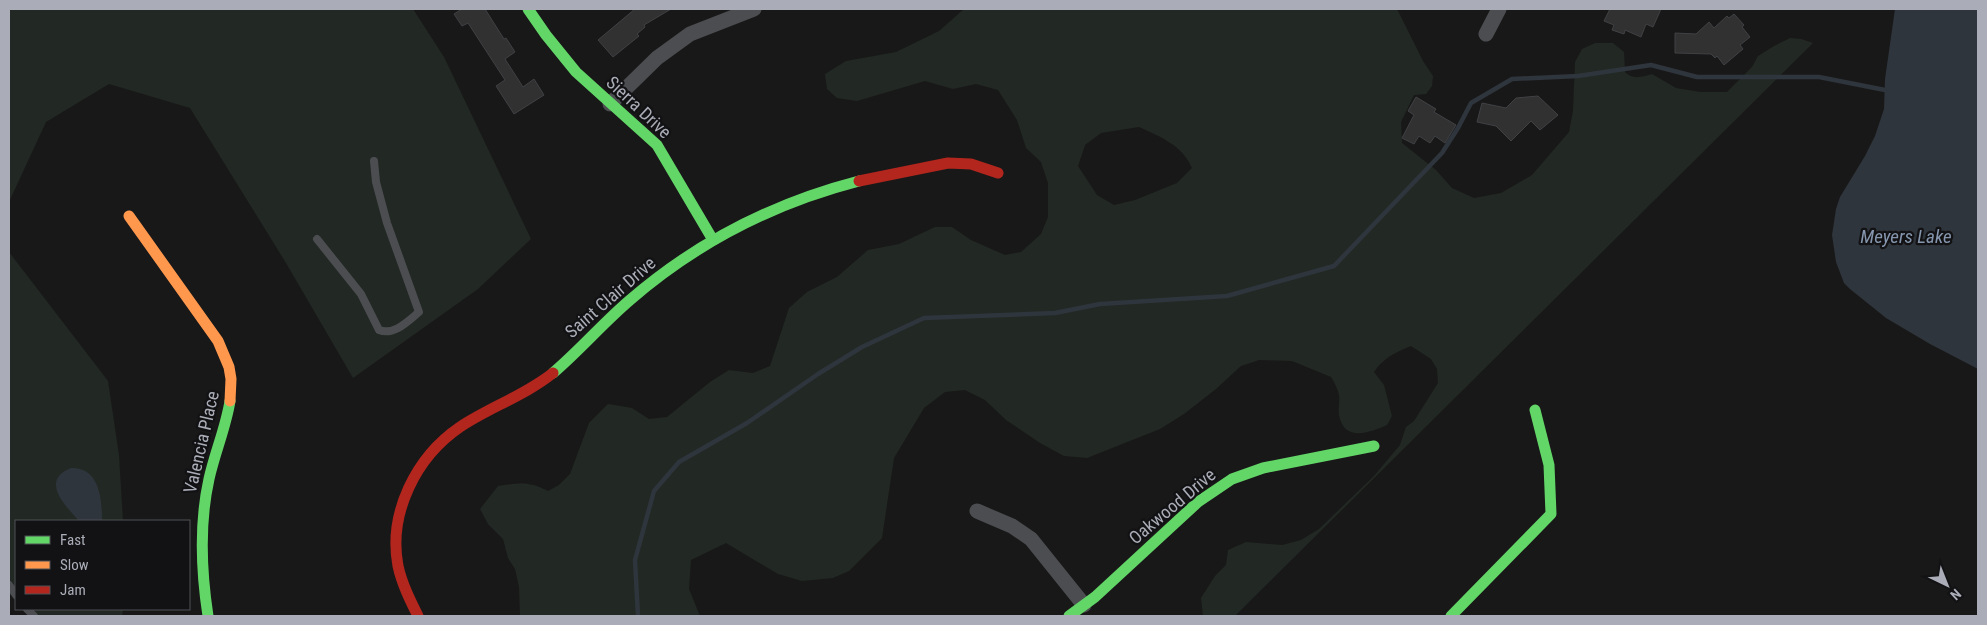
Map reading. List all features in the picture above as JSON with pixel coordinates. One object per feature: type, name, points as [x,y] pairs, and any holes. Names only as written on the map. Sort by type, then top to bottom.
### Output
[{"type":"street","name":"Sierra Drive","points":[[528,9],[549,41],[587,83],[646,133],[657,145],[713,240]]},
{"type":"street","points":[[610,104],[657,58],[690,34],[714,23],[754,9]]},
{"type":"street","points":[[1486,34],[1499,9]]},
{"type":"street","name":"Saint Clair Drive","points":[[418,616],[410,605],[398,570],[395,538],[398,518],[417,470],[460,427],[547,377],[602,326],[669,269],[713,240],[734,229],[827,189],[873,177],[935,165],[961,163],[998,172]]},
{"type":"street","name":"Valencia Place","points":[[129,216],[211,331],[226,357],[229,367],[231,378],[229,410],[211,471],[205,501],[201,566],[208,616]]},
{"type":"street","points":[[1451,616],[1551,514],[1549,465],[1535,410]]},
{"type":"street","name":"Oakwood Drive","points":[[1069,616],[1084,605],[1198,502],[1232,479],[1263,468],[1374,446]]},
{"type":"street","points":[[977,511],[1012,526],[1031,539],[1084,605]]},
{"type":"lane","points":[[317,239],[361,294],[379,330],[390,332],[419,312],[387,223],[376,182],[374,161]]},
{"type":"shaded area","points":[[9,9],[413,9],[444,57],[531,239],[478,289],[353,378],[286,263],[190,108],[109,84],[46,122],[9,202]]},
{"type":"shaded area","points":[[964,9],[1397,9],[1423,61],[1433,76],[1432,86],[1426,94],[1414,95],[1401,122],[1402,143],[1436,170],[1452,188],[1474,198],[1501,193],[1532,175],[1569,132],[1573,111],[1575,62],[1582,49],[1595,43],[1613,43],[1624,52],[1625,72],[1628,75],[1641,77],[1652,74],[1676,88],[1700,92],[1727,92],[1752,67],[1758,56],[1774,46],[1790,38],[1813,43],[1235,616],[1203,616],[1201,598],[1215,576],[1226,565],[1228,550],[1246,542],[1282,545],[1301,540],[1319,529],[1374,476],[1400,445],[1406,427],[1414,421],[1438,383],[1437,369],[1431,359],[1411,346],[1390,356],[1381,363],[1374,372],[1384,385],[1392,416],[1387,425],[1373,431],[1352,432],[1342,424],[1339,415],[1339,395],[1331,377],[1292,361],[1259,360],[1241,366],[1184,414],[1160,429],[1087,458],[1064,456],[1040,443],[1006,420],[985,400],[965,390],[945,392],[924,408],[894,458],[882,538],[849,571],[833,578],[802,581],[778,574],[726,543],[691,560],[689,589],[700,616],[520,616],[519,587],[515,569],[508,558],[503,539],[488,524],[480,509],[498,486],[523,484],[548,491],[559,485],[570,474],[589,423],[608,404],[632,408],[649,419],[667,417],[710,382],[729,370],[753,373],[770,366],[789,308],[807,292],[837,277],[868,250],[899,244],[935,227],[952,227],[971,240],[1005,255],[1021,252],[1041,234],[1048,217],[1048,183],[1041,162],[1026,148],[1017,120],[998,90],[976,84],[953,89],[925,81],[857,101],[837,98],[827,89],[825,74],[846,61],[896,52],[939,31]],"holes":[[[1139,127],[1163,138],[1177,148],[1183,153],[1192,168],[1177,183],[1135,200],[1114,205],[1097,195],[1078,166],[1085,145],[1101,133]]]},
{"type":"shaded area","points":[[9,252],[108,381],[119,455],[123,520],[15,520],[15,601],[9,593]]},
{"type":"shaded area","points":[[23,610],[123,610],[122,616],[28,616]]},
{"type":"water","name":"Meyers Lake","points":[[1895,9],[1978,9],[1978,369],[1886,318],[1844,283],[1836,262],[1832,235],[1836,209],[1840,197],[1875,136],[1884,109],[1885,79]]},
{"type":"water","points":[[71,468],[81,469],[94,479],[100,495],[102,520],[78,520],[62,501],[56,487],[57,480],[62,473]]},
{"type":"building","points":[[462,9],[485,9],[504,39],[506,38],[515,52],[505,59],[523,87],[534,79],[544,95],[514,114],[496,86],[505,80],[468,23],[462,26],[454,14]]},
{"type":"building","points":[[635,9],[671,9],[644,25],[645,27],[637,34],[639,36],[613,57],[598,40]]},
{"type":"building","points":[[1610,9],[1661,9],[1653,27],[1646,24],[1641,37],[1625,30],[1624,34],[1612,30],[1614,25],[1604,21]]},
{"type":"building","points":[[1734,14],[1744,25],[1742,27],[1750,37],[1740,45],[1743,49],[1724,65],[1717,56],[1715,58],[1711,54],[1675,53],[1675,33],[1696,34],[1709,22],[1714,28],[1727,16],[1729,18]]},
{"type":"building","points":[[1538,96],[1558,115],[1540,130],[1531,121],[1511,141],[1496,126],[1477,122],[1482,103],[1506,108],[1516,98]]},
{"type":"building","points":[[1416,97],[1436,109],[1434,112],[1456,125],[1445,143],[1435,136],[1430,143],[1419,136],[1414,144],[1402,138],[1414,115],[1408,111]]},
{"type":"waterway","points":[[638,616],[635,560],[654,491],[679,462],[747,423],[818,374],[862,347],[924,318],[1055,313],[1100,304],[1227,296],[1334,266],[1442,153],[1471,103],[1512,79],[1578,76],[1651,65],[1697,77],[1819,77],[1885,90]]},
{"type":"traffic: fast","points":[[528,9],[576,72],[657,145],[713,240]]},
{"type":"traffic: fast","points":[[553,373],[630,300],[682,260],[709,243],[767,213],[828,190],[859,181]]},
{"type":"traffic: fast","points":[[208,616],[204,582],[202,530],[209,479],[230,401]]},
{"type":"traffic: fast","points":[[1451,616],[1551,514],[1549,465],[1535,410]]},
{"type":"traffic: fast","points":[[1069,616],[1095,597],[1198,502],[1232,479],[1263,468],[1374,446]]},
{"type":"traffic: slow","points":[[129,216],[218,341],[229,367],[231,379],[230,401]]},
{"type":"traffic: jam","points":[[859,181],[948,163],[971,164],[998,173]]},
{"type":"traffic: jam","points":[[418,616],[402,579],[398,566],[396,546],[397,526],[402,507],[418,470],[444,439],[460,427],[553,373]]}]
